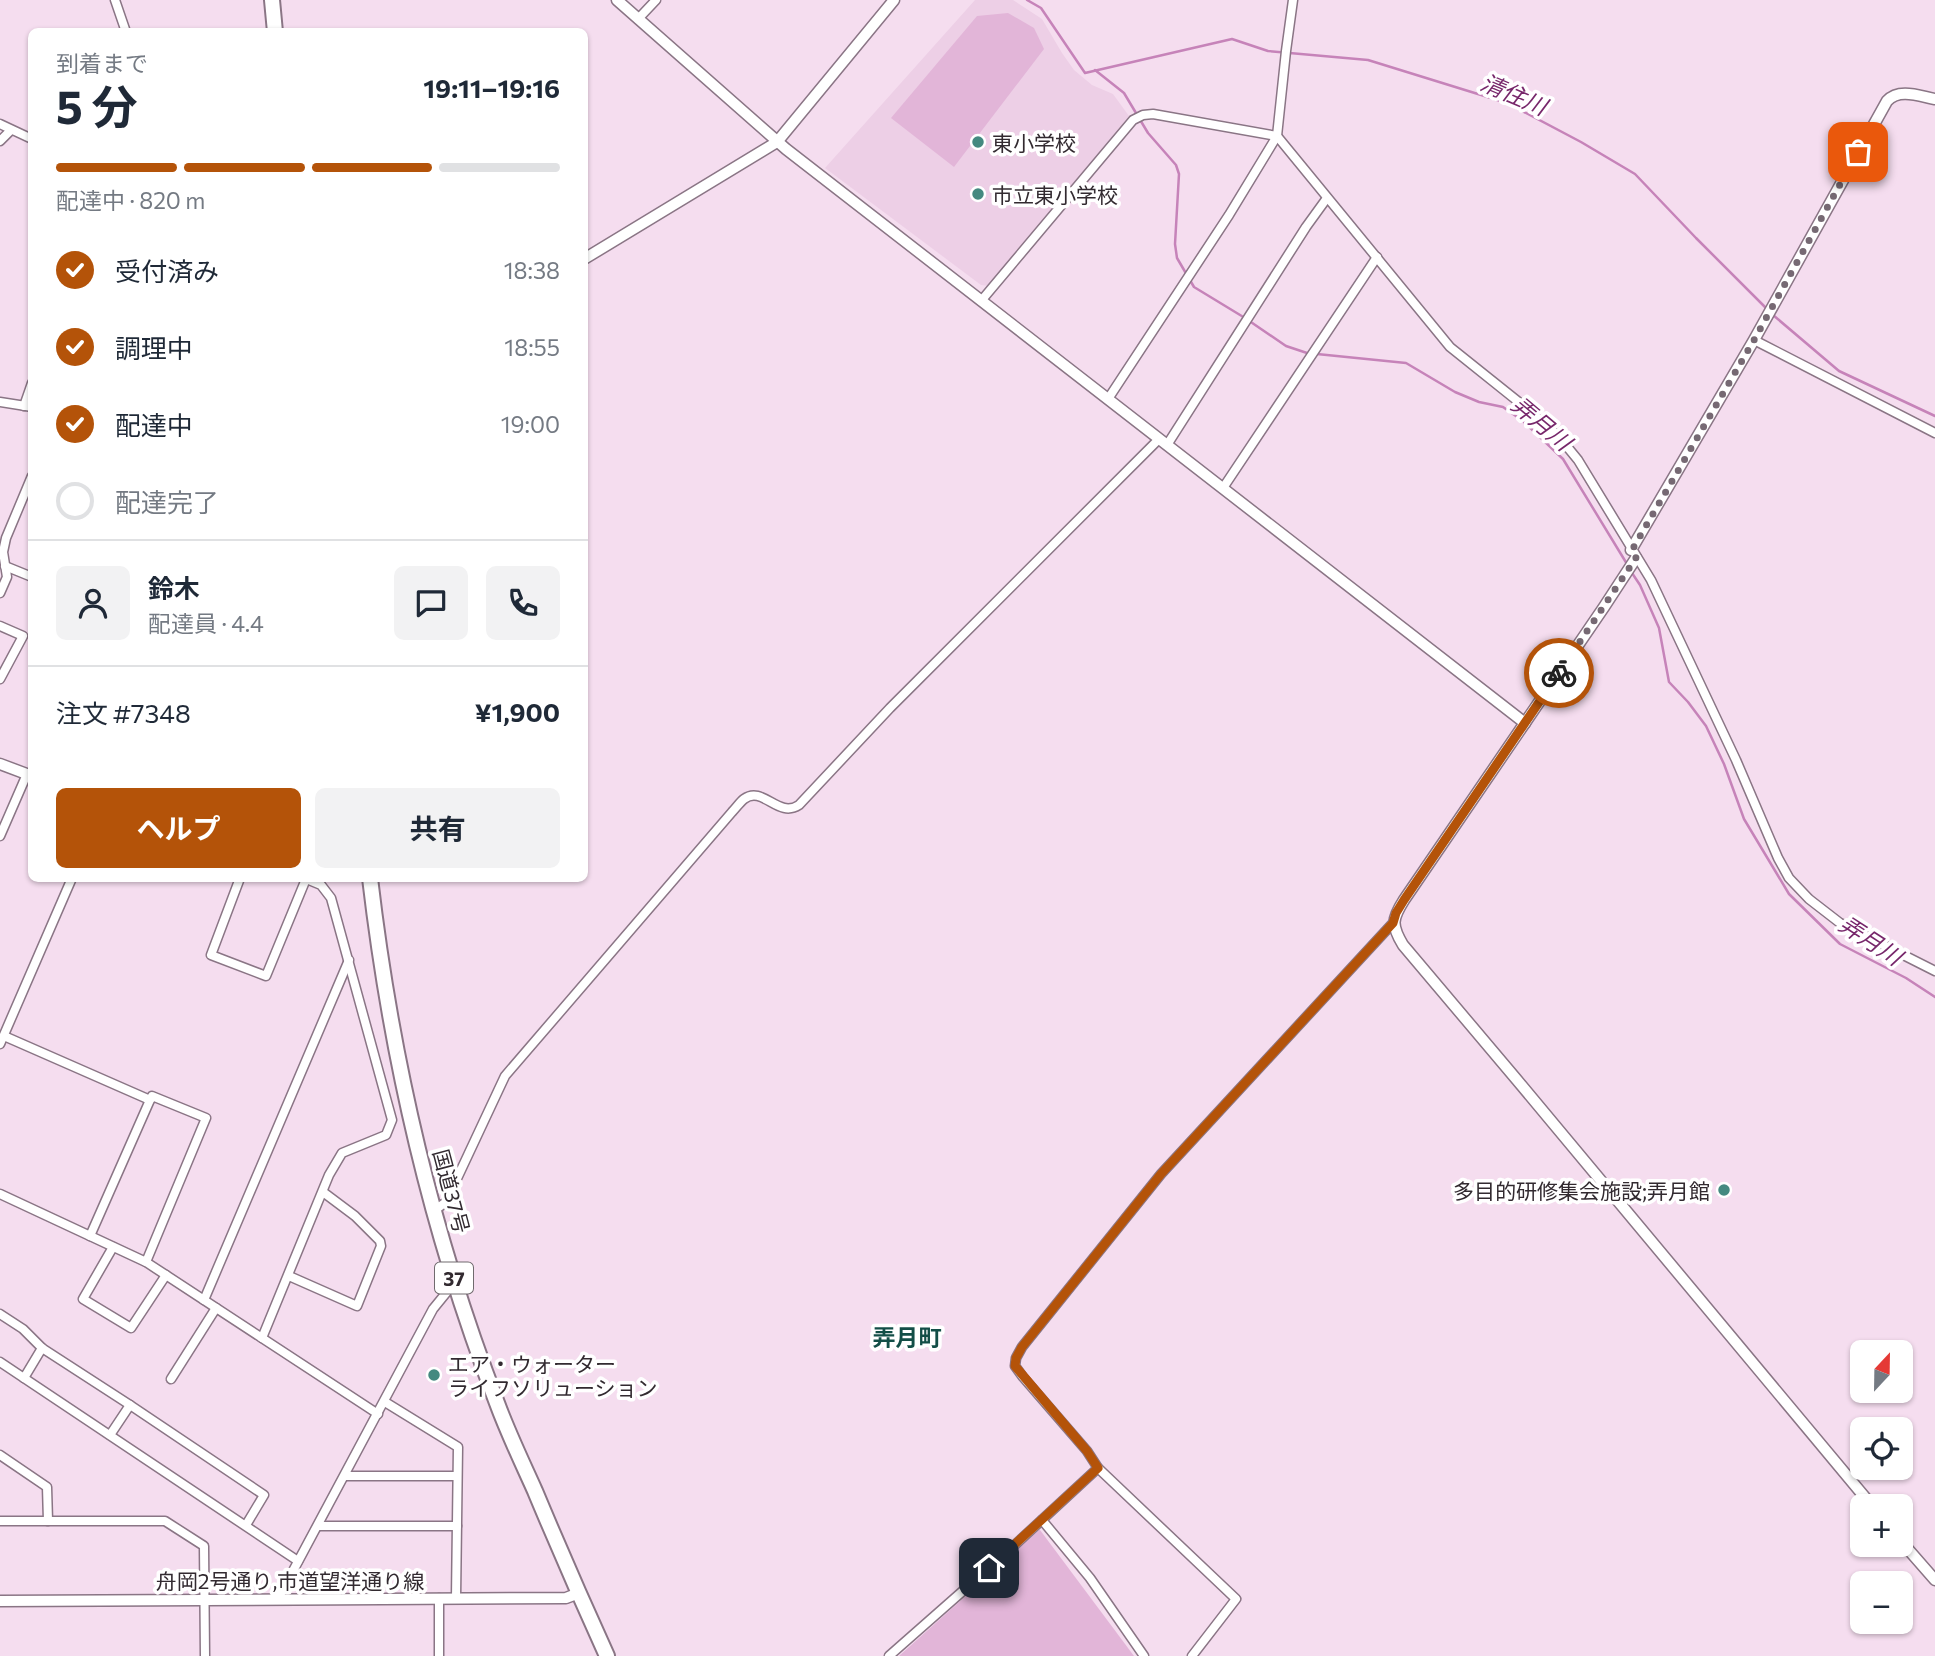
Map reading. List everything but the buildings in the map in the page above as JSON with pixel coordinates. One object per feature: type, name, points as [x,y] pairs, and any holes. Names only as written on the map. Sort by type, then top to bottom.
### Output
[{"type":"highway","points":[[272,0],[275,28]]},
{"type":"highway","name":"国道37号","points":[[370,882],[397,1055],[455,1282],[497,1404],[607,1656]]},
{"type":"street","points":[[115,0],[125,28]]},
{"type":"street","points":[[617,0],[777,142],[1525,723]]},
{"type":"street","points":[[638,19],[656,0]]},
{"type":"street","points":[[588,258],[777,142],[894,0]]},
{"type":"street","points":[[1108,399],[1229,215],[1277,136],[1293,0]]},
{"type":"street","points":[[1192,1656],[1236,1599],[1098,1468],[1087,1451],[1015,1366],[1016,1358],[1161,1174],[1393,923],[1404,900],[1525,723],[1634,554],[1887,101],[1892,95],[1903,93],[1935,99]]},
{"type":"street","points":[[981,301],[1133,120],[1143,114],[1277,136],[1450,347],[1530,411],[1560,438],[1578,460],[1651,580],[1789,878],[1809,899],[1840,923],[1935,971]]},
{"type":"street","points":[[0,124],[28,137]]},
{"type":"street","points":[[0,141],[11,130]]},
{"type":"street","points":[[435,1210],[446,1202],[505,1076],[732,812],[744,799],[751,796],[764,798],[785,809],[799,805],[899,699],[1163,442],[1248,321],[1327,198]]},
{"type":"street","points":[[1223,488],[1377,257]]},
{"type":"street","points":[[1754,340],[1935,433]]},
{"type":"street","points":[[0,402],[28,406]]},
{"type":"street","points":[[0,593],[6,577],[3,552],[6,538],[28,486]]},
{"type":"street","points":[[5,566],[28,575]]},
{"type":"street","points":[[0,626],[27,638],[0,679]]},
{"type":"street","points":[[0,764],[28,775]]},
{"type":"street","points":[[0,836],[28,777]]},
{"type":"street","points":[[70,882],[2,1040],[150,1100]]},
{"type":"street","points":[[238,882],[211,955],[266,976],[304,882]]},
{"type":"street","points":[[262,1338],[329,1175],[342,1153],[386,1135],[393,1119],[331,898],[321,885],[313,882]]},
{"type":"street","points":[[1393,923],[1403,945],[1862,1494]]},
{"type":"street","points":[[204,1300],[349,960]]},
{"type":"street","points":[[90,1236],[152,1096],[206,1118],[146,1262]]},
{"type":"street","points":[[289,1276],[357,1306],[362,1294],[381,1246],[380,1241],[355,1216],[323,1192]]},
{"type":"street","points":[[0,1194],[146,1262],[378,1414]]},
{"type":"street","points":[[113,1247],[83,1298],[131,1328],[166,1275]]},
{"type":"street","points":[[278,1599],[433,1309],[455,1282]]},
{"type":"street","points":[[171,1380],[216,1308]]},
{"type":"street","points":[[0,1314],[23,1329],[42,1348],[264,1495],[246,1525]]},
{"type":"street","points":[[24,1378],[42,1348]]},
{"type":"street","points":[[0,1362],[298,1561]]},
{"type":"street","points":[[385,1402],[458,1447],[456,1598]]},
{"type":"street","points":[[110,1435],[130,1405]]},
{"type":"street","points":[[0,1455],[47,1487],[48,1521]]},
{"type":"street","points":[[888,1656],[1098,1468]]},
{"type":"street","points":[[345,1476],[457,1476]]},
{"type":"street","points":[[1042,1520],[1090,1578],[1144,1656]]},
{"type":"street","points":[[0,1521],[165,1521],[204,1546],[205,1656]]},
{"type":"street","points":[[318,1526],[457,1526]]},
{"type":"street","points":[[1913,1555],[1935,1580]]},
{"type":"street","name":"舟岡2号通り,市道望洋通り線","points":[[0,1601],[566,1598],[579,1592]]},
{"type":"street","points":[[439,1598],[439,1656]]},
{"type":"shaded area","name":"東小学校","points":[[975,0],[1013,0],[1042,19],[1074,70],[1092,85],[1113,94],[1129,116],[989,286],[981,285],[825,168]]},
{"type":"shaded area","points":[[1008,13],[1034,28],[1044,49],[954,167],[891,118],[977,16]]},
{"type":"shaded area","points":[[1039,1530],[1134,1656],[899,1656]]},
{"type":"waterway","name":"清住川","points":[[1027,0],[1041,8],[1085,73],[1232,39],[1268,51],[1368,60],[1507,103],[1635,174],[1768,310]]},
{"type":"waterway","name":"弄月川","points":[[1095,70],[1124,93],[1148,133],[1176,165],[1179,174],[1175,244],[1177,258],[1194,287],[1286,346],[1307,353],[1406,363],[1455,392],[1479,402],[1503,407],[1523,421],[1563,459],[1627,564]]},
{"type":"waterway","name":"清住川","points":[[1773,315],[1839,371],[1935,416]]},
{"type":"waterway","name":"弄月川","points":[[1630,570],[1640,585],[1659,628],[1669,682],[1706,726],[1724,764],[1744,819],[1789,894],[1840,944],[1906,978],[1935,997]]},
{"type":"way so far","points":[[1559,673],[1636,558],[1632,550],[1754,340],[1858,152]]},
{"type":"place","name":"東小学校","points":[[978,142]]},
{"type":"place","name":"市立東小学校","points":[[978,194]]},
{"type":"place","name":"多目的研修集会施設;弄月館","points":[[1724,1190]]},
{"type":"place","name":"エア・ウォーター ライフソリューション","points":[[434,1375]]},
{"type":"district","name":"弄月町","points":[[907,1337]]},
{"type":"route","points":[[989,1568],[1098,1468],[1087,1451],[1015,1366],[1022,1347],[1161,1174],[1393,923],[1404,900],[1559,673]]}]
